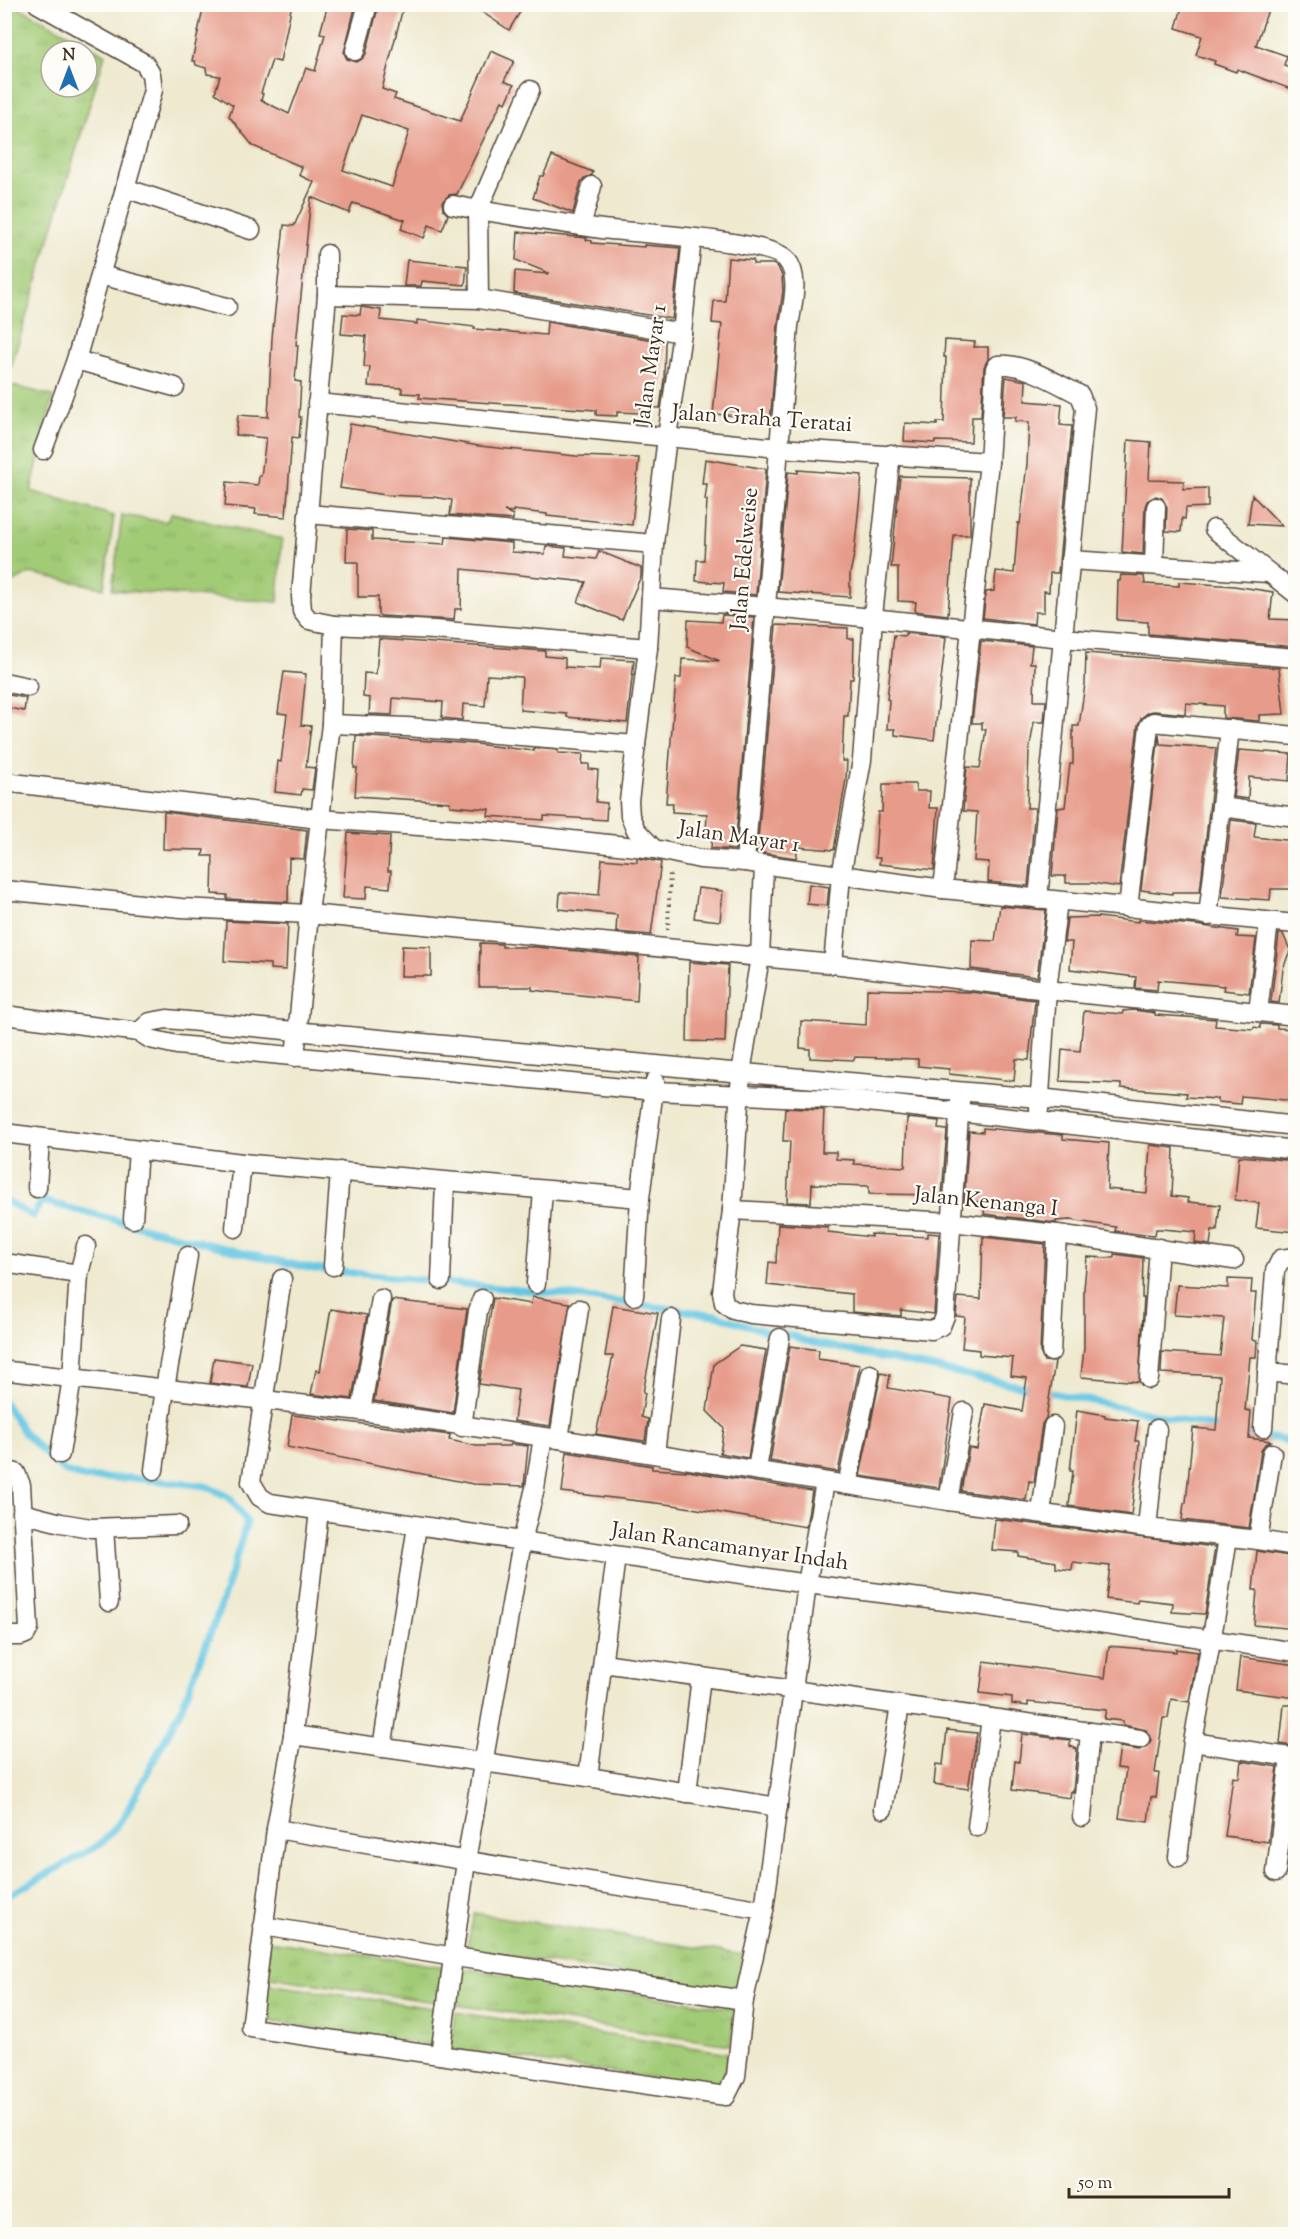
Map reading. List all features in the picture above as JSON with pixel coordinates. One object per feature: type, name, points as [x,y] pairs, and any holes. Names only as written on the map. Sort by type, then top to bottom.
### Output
[{"type":"street","points":[[38,4],[144,63],[151,74],[153,90],[76,360],[43,450]]},
{"type":"street","points":[[355,51],[368,4]]},
{"type":"street","points":[[479,299],[478,210],[530,90]]},
{"type":"street","points":[[581,226],[592,186]]},
{"type":"street","points":[[125,188],[251,230]]},
{"type":"street","points":[[453,205],[581,226],[692,238]]},
{"type":"street","name":"Jalan Edelweise","points":[[692,238],[754,246],[784,256],[788,262],[794,285],[745,862]]},
{"type":"street","name":"Jalan Mayar 1","points":[[692,238],[654,544],[648,648],[629,801],[630,816],[636,830],[662,851],[700,859],[745,862],[943,889],[1296,924]]},
{"type":"street","points":[[327,254],[327,295],[301,596],[302,610],[309,620],[334,625],[648,648]]},
{"type":"street","points":[[100,275],[227,307]]},
{"type":"street","points":[[327,295],[479,299],[682,333]]},
{"type":"street","points":[[76,360],[175,387]]},
{"type":"street","points":[[943,889],[989,462],[995,368],[998,364],[1005,364],[1040,374],[1080,394],[1085,408],[1038,899]]},
{"type":"street","name":"Jalan Graha Teratai","points":[[317,403],[779,448],[989,462]]},
{"type":"street","points":[[832,964],[841,876],[862,760],[874,606],[891,454]]},
{"type":"street","points":[[1154,564],[1156,507]]},
{"type":"street","points":[[308,514],[654,544]]},
{"type":"street","points":[[1214,528],[1296,594]]},
{"type":"street","points":[[1070,560],[1268,573]]},
{"type":"street","points":[[651,598],[1296,658]]},
{"type":"street","points":[[295,1057],[331,724],[334,625]]},
{"type":"street","points":[[4,682],[28,687]]},
{"type":"street","points":[[1128,908],[1149,726],[1153,722],[1296,736]]},
{"type":"street","points":[[331,724],[407,727],[636,745]]},
{"type":"street","points":[[1208,916],[1230,729]]},
{"type":"street","points":[[4,782],[319,819],[490,831],[662,851]]},
{"type":"street","points":[[1221,807],[1296,817]]},
{"type":"street","points":[[764,866],[760,957],[741,1073],[732,1210],[722,1292],[724,1303],[733,1310],[751,1314],[932,1330],[941,1326],[945,1316],[962,1092]]},
{"type":"street","points":[[4,890],[181,908],[309,915],[668,948],[1296,1016]]},
{"type":"street","points":[[1039,1120],[1047,990],[1058,901]]},
{"type":"street","points":[[1258,1012],[1269,922]]},
{"type":"street","points":[[4,1015],[139,1032],[162,1043],[295,1057],[655,1091],[849,1100],[1296,1150]]},
{"type":"street","points":[[139,1032],[150,1022],[166,1019],[741,1073],[1039,1098],[1296,1126]]},
{"type":"street","points":[[634,1296],[640,1198],[657,1064]]},
{"type":"street","points":[[4,1133],[242,1163],[640,1198]]},
{"type":"street","points":[[37,1188],[40,1138]]},
{"type":"street","points":[[133,1219],[138,1150]]},
{"type":"street","points":[[235,1228],[242,1163]]},
{"type":"street","points":[[333,1266],[340,1172]]},
{"type":"street","points":[[441,1280],[445,1182]]},
{"type":"street","points":[[536,1284],[543,1190]]},
{"type":"street","name":"Jalan Kenanga I","points":[[732,1210],[951,1222],[1057,1234],[1234,1260]]},
{"type":"street","points":[[1051,1352],[1057,1234]]},
{"type":"street","points":[[60,1454],[72,1378],[79,1274],[86,1246]]},
{"type":"street","points":[[1149,1378],[1159,1248]]},
{"type":"street","points":[[154,1470],[165,1388],[188,1256]]},
{"type":"street","points":[[1263,1428],[1275,1271],[1281,1259],[1296,1257]]},
{"type":"street","points":[[4,1263],[79,1274]]},
{"type":"street","points":[[265,1399],[282,1279]]},
{"type":"street","points":[[361,1412],[381,1299]]},
{"type":"street","points":[[462,1427],[478,1311],[482,1299]]},
{"type":"street","points":[[440,2055],[455,1957],[466,1861],[522,1542],[535,1488],[551,1438],[579,1309]]},
{"type":"street","points":[[655,1454],[671,1319]]},
{"type":"street","points":[[757,1469],[780,1338]]},
{"type":"street","points":[[9,1371],[265,1399],[361,1412],[757,1469],[948,1501],[1296,1546]]},
{"type":"street","points":[[1267,1372],[1296,1375]]},
{"type":"street","points":[[847,1485],[870,1374]]},
{"type":"street","name":"Jalan Rancamanyar Indah","points":[[265,1399],[250,1482],[260,1497],[270,1503],[807,1584],[969,1604],[1296,1652]]},
{"type":"street","points":[[948,1501],[964,1413]]},
{"type":"street","points":[[1041,1513],[1053,1426]]},
{"type":"street","points":[[1147,1528],[1157,1430]]},
{"type":"street","points":[[1258,1540],[1272,1453]]},
{"type":"street","points":[[4,1470],[16,1473],[21,1485],[29,1628],[26,1634],[21,1636],[4,1636]]},
{"type":"street","points":[[320,1511],[293,1735],[276,1829],[251,2028],[726,2096],[736,2076],[744,2000],[764,1910],[807,1584],[825,1482]]},
{"type":"street","points":[[22,1512],[61,1523],[91,1528],[177,1525]]},
{"type":"street","points":[[382,1748],[417,1526]]},
{"type":"street","points":[[104,1528],[109,1602]]},
{"type":"street","points":[[1178,1857],[1193,1742],[1210,1639],[1218,1608],[1228,1537]]},
{"type":"street","points":[[588,1777],[616,1556]]},
{"type":"street","points":[[603,1664],[1140,1739]]},
{"type":"street","points":[[687,1793],[701,1677]]},
{"type":"street","points":[[883,1809],[900,1705]]},
{"type":"street","points":[[977,1827],[991,1718]]},
{"type":"street","points":[[1082,1817],[1090,1732]]},
{"type":"street","points":[[293,1735],[778,1807]]},
{"type":"street","points":[[1193,1742],[1293,1757],[1276,1872]]},
{"type":"street","points":[[276,1829],[764,1910]]},
{"type":"street","points":[[263,1926],[744,2000]]},
{"type":"path","points":[[662,851],[668,948]]},
{"type":"green space","points":[[4,5],[15,5],[77,39],[39,39],[39,99],[92,99],[6,384],[53,396],[31,491],[114,516],[104,588],[30,573],[14,582],[5,578]]},
{"type":"green space","points":[[99,51],[105,54],[99,74]]},
{"type":"green space","points":[[172,513],[282,539],[278,602],[112,590],[122,515],[166,522]]},
{"type":"green space","points":[[474,1913],[744,1955],[739,1992],[466,1950]]},
{"type":"green space","points":[[269,1941],[445,1967],[440,2003],[264,1976]]},
{"type":"green space","points":[[461,1968],[736,2009],[730,2045],[456,2005]]},
{"type":"green space","points":[[260,1983],[438,2009],[435,2046],[256,2019]]},
{"type":"green space","points":[[455,2012],[729,2053],[722,2088],[450,2049]]},
{"type":"building","points":[[204,4],[292,4],[280,62],[272,60],[261,93],[263,94],[261,100],[289,114],[306,68],[315,71],[325,34],[320,33],[328,4],[356,4],[344,53],[347,59],[357,62],[366,54],[379,4],[404,4],[382,89],[396,94],[394,99],[460,121],[491,51],[514,61],[504,81],[514,85],[506,103],[502,101],[457,194],[449,195],[442,202],[443,209],[448,215],[442,230],[429,225],[424,238],[401,229],[405,220],[353,203],[349,213],[311,197],[296,345],[298,345],[295,381],[301,382],[299,417],[301,417],[299,438],[292,437],[286,517],[255,514],[256,509],[225,506],[227,482],[258,485],[259,476],[261,476],[266,438],[236,435],[238,415],[268,417],[272,338],[284,225],[294,226],[314,182],[299,175],[302,167],[253,146],[229,116],[233,105],[215,93],[220,76],[207,74],[206,68],[192,61]],"holes":[[[362,115],[409,131],[392,187],[343,170]]]},
{"type":"building","points":[[470,4],[525,4],[509,30]]},
{"type":"building","points":[[1183,4],[1270,4],[1256,45],[1287,56],[1284,65],[1296,69],[1296,91],[1237,69],[1236,72],[1214,64],[1215,61],[1196,55],[1202,36],[1176,28]]},
{"type":"building","points":[[552,156],[593,172],[581,182],[573,213],[533,198],[540,176],[543,176]]},
{"type":"building","points":[[518,232],[587,238],[586,240],[592,243],[680,248],[672,319],[514,293],[515,271],[549,273],[516,260]]},
{"type":"building","points":[[728,258],[753,260],[753,264],[773,264],[778,267],[782,276],[783,291],[770,424],[739,421],[739,416],[713,414],[722,324],[712,323],[714,301],[725,301]]},
{"type":"building","points":[[407,260],[467,266],[465,285],[422,281],[421,286],[404,286]]},
{"type":"building","points":[[361,307],[381,310],[380,320],[417,324],[417,320],[475,327],[474,329],[546,335],[547,322],[665,342],[660,408],[641,407],[640,413],[617,412],[617,416],[596,415],[596,410],[419,398],[420,394],[402,393],[402,388],[368,386],[370,367],[364,367],[366,336],[341,334],[343,314],[360,315]]},
{"type":"building","points":[[945,340],[975,342],[974,347],[988,347],[988,359],[984,367],[981,417],[972,417],[971,442],[904,441],[905,423],[937,425],[937,422],[944,422]]},
{"type":"building","points":[[1006,377],[1026,381],[1025,401],[1062,404],[1060,425],[1072,426],[1058,573],[1050,573],[1049,592],[1044,591],[1044,612],[1035,612],[1034,624],[983,618],[986,592],[994,591],[996,571],[1014,573],[1018,523],[1020,524],[1027,464],[1029,422],[1015,421],[1016,417],[1003,417]]},
{"type":"building","points":[[350,424],[479,446],[576,456],[639,458],[632,525],[513,510],[513,512],[504,511],[513,515],[513,520],[450,515],[452,500],[386,495],[340,488]]},
{"type":"building","points":[[1128,440],[1151,442],[1149,480],[1184,481],[1183,489],[1208,488],[1208,507],[1186,508],[1185,519],[1182,518],[1181,532],[1166,531],[1167,507],[1162,498],[1156,496],[1147,501],[1143,554],[1122,552]]},
{"type":"building","points":[[705,459],[766,469],[756,595],[723,592],[724,583],[696,581],[697,560],[704,560],[707,484],[702,484]]},
{"type":"building","points":[[798,470],[862,475],[850,574],[850,597],[778,592],[788,472],[798,473]]},
{"type":"building","points":[[900,476],[970,478],[970,535],[954,535],[948,615],[915,611],[916,602],[898,601],[898,567],[891,567]]},
{"type":"building","points":[[1252,495],[1282,526],[1248,524]]},
{"type":"building","points":[[347,529],[372,531],[372,540],[445,544],[446,537],[512,543],[512,552],[545,554],[546,546],[566,548],[565,556],[596,559],[599,551],[641,568],[641,576],[622,620],[578,602],[586,582],[462,569],[461,609],[455,609],[454,620],[381,616],[378,614],[378,597],[358,597],[358,562],[346,562]]},
{"type":"building","points":[[1121,575],[1144,576],[1145,584],[1179,586],[1179,582],[1234,586],[1273,592],[1270,619],[1296,620],[1296,647],[1148,634],[1148,622],[1117,620],[1118,581]]},
{"type":"building","points":[[722,615],[754,617],[735,850],[711,848],[712,835],[706,834],[707,814],[672,812],[673,803],[666,803],[676,678],[681,678],[682,659],[720,661],[687,647],[688,620],[721,622]]},
{"type":"building","points":[[776,625],[848,628],[848,639],[854,639],[853,679],[850,679],[848,716],[844,716],[842,761],[847,761],[846,779],[834,850],[798,847],[796,858],[757,852]]},
{"type":"building","points":[[905,633],[946,637],[934,740],[895,735],[895,729],[887,729],[889,700],[887,699],[894,635],[905,636]]},
{"type":"building","points":[[379,639],[545,651],[545,656],[565,658],[565,667],[600,669],[601,658],[634,660],[627,723],[520,710],[522,677],[487,675],[485,706],[463,704],[462,720],[442,718],[443,702],[393,698],[392,715],[369,714],[370,698],[363,697],[364,673],[376,674]]},
{"type":"building","points":[[981,641],[1032,646],[1030,663],[1035,663],[1034,701],[1046,701],[1044,722],[1034,722],[1029,752],[1027,808],[1035,808],[1028,886],[988,882],[989,862],[974,861],[977,812],[963,811],[967,767],[980,768],[986,729],[982,729],[982,723],[972,723]]},
{"type":"building","points":[[1086,653],[1279,668],[1284,714],[1259,715],[1259,721],[1223,718],[1223,706],[1186,703],[1185,714],[1154,711],[1141,718],[1138,725],[1119,887],[1092,883],[1066,883],[1066,876],[1052,876],[1058,808],[1065,807],[1070,764],[1073,764],[1073,726],[1079,726],[1085,684]]},
{"type":"building","points":[[284,672],[306,674],[301,725],[311,726],[306,767],[315,768],[312,790],[302,789],[301,795],[275,792],[287,714],[278,713]]},
{"type":"building","points":[[4,694],[26,698],[24,711],[4,707]]},
{"type":"building","points":[[1159,734],[1160,744],[1216,748],[1200,892],[1172,892],[1172,894],[1141,890]]},
{"type":"building","points":[[356,736],[475,744],[534,751],[534,748],[558,750],[558,753],[583,754],[582,764],[589,764],[589,769],[598,770],[596,802],[607,803],[606,820],[544,816],[544,820],[488,816],[489,809],[450,806],[450,802],[355,796]]},
{"type":"building","points":[[1239,750],[1291,754],[1289,781],[1249,777],[1248,799],[1233,797]]},
{"type":"building","points":[[883,784],[916,784],[916,791],[930,791],[929,808],[938,808],[934,870],[879,864],[880,858],[875,858],[878,812],[882,812]]},
{"type":"building","points":[[164,812],[307,830],[304,859],[289,858],[288,902],[227,899],[227,895],[212,894],[213,856],[203,856],[204,850],[163,849]]},
{"type":"building","points":[[1231,820],[1256,823],[1254,837],[1296,841],[1292,889],[1271,889],[1270,900],[1222,897]]},
{"type":"building","points":[[348,833],[390,836],[388,871],[391,871],[390,888],[367,886],[366,899],[343,898]]},
{"type":"building","points":[[637,858],[661,862],[651,935],[616,932],[617,915],[559,909],[560,892],[599,895],[602,859],[637,862]]},
{"type":"building","points":[[809,884],[829,887],[827,906],[807,904]]},
{"type":"building","points":[[698,888],[723,891],[720,921],[694,918]]},
{"type":"building","points":[[1000,906],[1046,910],[1037,977],[971,969],[972,940],[995,941]]},
{"type":"building","points":[[1098,917],[1195,925],[1238,931],[1237,937],[1256,938],[1249,993],[1223,990],[1224,986],[1158,980],[1157,990],[1135,988],[1136,977],[1070,969],[1072,942],[1064,942],[1067,918]]},
{"type":"building","points":[[226,921],[288,924],[286,970],[270,969],[270,964],[224,961]]},
{"type":"building","points":[[1279,934],[1283,934],[1290,950],[1283,969],[1279,1003],[1271,1002]]},
{"type":"building","points":[[480,943],[502,944],[502,947],[536,947],[639,957],[637,1001],[532,990],[532,987],[479,987]]},
{"type":"building","points":[[402,946],[431,947],[431,976],[401,976]]},
{"type":"building","points":[[689,962],[728,965],[725,1042],[687,1041]]},
{"type":"building","points":[[867,989],[970,992],[1035,1000],[1029,1060],[1016,1059],[1014,1081],[949,1074],[949,1069],[918,1066],[918,1059],[810,1058],[810,1049],[800,1048],[801,1021],[866,1025]]},
{"type":"building","points":[[1084,1011],[1123,1014],[1123,1011],[1155,1013],[1155,1015],[1216,1019],[1215,1026],[1253,1029],[1254,1027],[1260,1028],[1260,1024],[1293,1029],[1290,1067],[1296,1068],[1296,1101],[1241,1096],[1240,1104],[1218,1102],[1218,1099],[1186,1097],[1187,1093],[1121,1088],[1121,1084],[1060,1081],[1062,1049],[1080,1051]]},
{"type":"building","points":[[785,1108],[824,1110],[822,1152],[836,1152],[836,1159],[854,1160],[854,1164],[905,1167],[907,1118],[939,1121],[938,1129],[947,1130],[942,1195],[869,1194],[869,1186],[812,1184],[811,1203],[787,1202],[790,1141],[783,1141]]},
{"type":"building","points":[[983,1128],[1063,1135],[1063,1139],[1109,1143],[1107,1189],[1147,1193],[1150,1145],[1174,1148],[1172,1196],[1188,1198],[1188,1202],[1220,1205],[1217,1230],[1212,1230],[1210,1245],[1195,1243],[1196,1232],[1156,1229],[1155,1235],[1144,1235],[1115,1231],[1116,1227],[1070,1220],[1056,1221],[1056,1223],[984,1214],[985,1206],[978,1206],[979,1202],[964,1201],[969,1131],[983,1132]]},
{"type":"building","points":[[1239,1156],[1296,1161],[1296,1232],[1256,1228],[1259,1203],[1235,1200]]},
{"type":"building","points":[[778,1224],[828,1227],[828,1232],[871,1237],[871,1234],[928,1237],[928,1233],[939,1234],[934,1314],[901,1310],[901,1316],[852,1312],[852,1294],[767,1285],[769,1262],[776,1263]]},
{"type":"building","points":[[983,1237],[1045,1244],[1040,1352],[1044,1361],[1055,1362],[1046,1418],[1042,1424],[1034,1482],[1029,1481],[1026,1500],[961,1491],[969,1448],[977,1449],[985,1404],[1022,1411],[1027,1378],[1011,1376],[1013,1358],[979,1355],[979,1350],[962,1348],[965,1317],[956,1316],[958,1297],[981,1299]]},
{"type":"building","points":[[1114,1254],[1143,1258],[1142,1298],[1144,1298],[1139,1382],[1081,1377],[1087,1257],[1114,1258]]},
{"type":"building","points":[[1228,1279],[1252,1280],[1251,1293],[1256,1293],[1252,1340],[1257,1341],[1256,1357],[1250,1357],[1245,1410],[1251,1411],[1249,1438],[1271,1441],[1264,1445],[1261,1451],[1249,1528],[1182,1520],[1184,1503],[1186,1503],[1193,1428],[1216,1430],[1220,1376],[1161,1373],[1162,1352],[1220,1356],[1224,1318],[1174,1315],[1177,1285],[1228,1288]]},
{"type":"building","points":[[532,1297],[570,1303],[550,1426],[514,1421],[518,1390],[479,1384],[493,1298],[531,1304]]},
{"type":"building","points":[[392,1300],[467,1309],[453,1413],[374,1401]]},
{"type":"building","points":[[613,1306],[658,1313],[643,1393],[645,1393],[641,1417],[648,1419],[645,1441],[596,1434],[613,1356],[605,1356]]},
{"type":"building","points":[[331,1309],[367,1315],[352,1399],[311,1394],[316,1370],[320,1371]]},
{"type":"building","points":[[740,1346],[766,1350],[748,1458],[720,1453],[724,1428],[707,1411],[714,1364]]},
{"type":"building","points":[[790,1346],[819,1350],[818,1359],[860,1365],[838,1472],[770,1461]]},
{"type":"building","points":[[214,1358],[252,1363],[248,1387],[210,1383]]},
{"type":"building","points":[[881,1373],[890,1375],[888,1388],[952,1399],[939,1488],[860,1476]]},
{"type":"building","points":[[1077,1410],[1105,1415],[1105,1417],[1138,1421],[1135,1441],[1139,1441],[1138,1459],[1131,1515],[1069,1506],[1073,1471],[1070,1471]]},
{"type":"building","points":[[292,1415],[450,1435],[449,1440],[476,1446],[510,1446],[511,1444],[528,1446],[524,1486],[473,1484],[287,1447]]},
{"type":"building","points":[[567,1452],[652,1466],[652,1469],[688,1471],[812,1491],[806,1527],[673,1505],[562,1492]]},
{"type":"building","points":[[995,1519],[1215,1547],[1205,1614],[1172,1612],[1173,1603],[1138,1599],[1137,1603],[1106,1599],[1110,1566],[1073,1562],[1072,1570],[1056,1568],[1056,1562],[1018,1556],[1018,1552],[992,1550]]},
{"type":"building","points":[[1257,1551],[1296,1557],[1296,1629],[1254,1625],[1257,1590],[1253,1590]]},
{"type":"building","points":[[1109,1646],[1198,1652],[1189,1702],[1171,1699],[1168,1718],[1163,1718],[1155,1773],[1159,1773],[1156,1798],[1151,1797],[1148,1822],[1119,1818],[1126,1769],[1117,1768],[1120,1747],[1139,1750],[1148,1746],[1151,1740],[1146,1730],[1123,1725],[1123,1721],[1104,1719],[1106,1710],[1028,1702],[1028,1706],[1012,1704],[1012,1697],[980,1693],[984,1661],[1105,1678]]},
{"type":"building","points":[[1240,1657],[1296,1665],[1296,1698],[1236,1690]]},
{"type":"building","points":[[1284,1705],[1296,1705],[1296,1747],[1280,1744]]},
{"type":"building","points":[[947,1730],[977,1733],[968,1789],[934,1784],[936,1764],[943,1765]]},
{"type":"building","points":[[1022,1734],[1070,1740],[1070,1746],[1077,1749],[1073,1792],[1071,1791],[1070,1798],[1012,1790],[1015,1761],[1019,1762]]},
{"type":"building","points":[[1241,1761],[1278,1767],[1268,1842],[1225,1836],[1233,1777],[1239,1778]]},
{"type":"waterway","points":[[4,1200],[33,1216],[42,1201],[314,1269],[559,1294],[716,1315],[768,1332],[792,1335],[805,1341],[1225,1429]]},
{"type":"waterway","points":[[4,1402],[25,1434],[64,1471],[85,1478],[132,1478],[206,1486],[230,1498],[247,1522],[219,1611],[181,1709],[124,1817],[101,1844],[4,1898]]},
{"type":"waterway","points":[[1242,1433],[1296,1442]]}]
